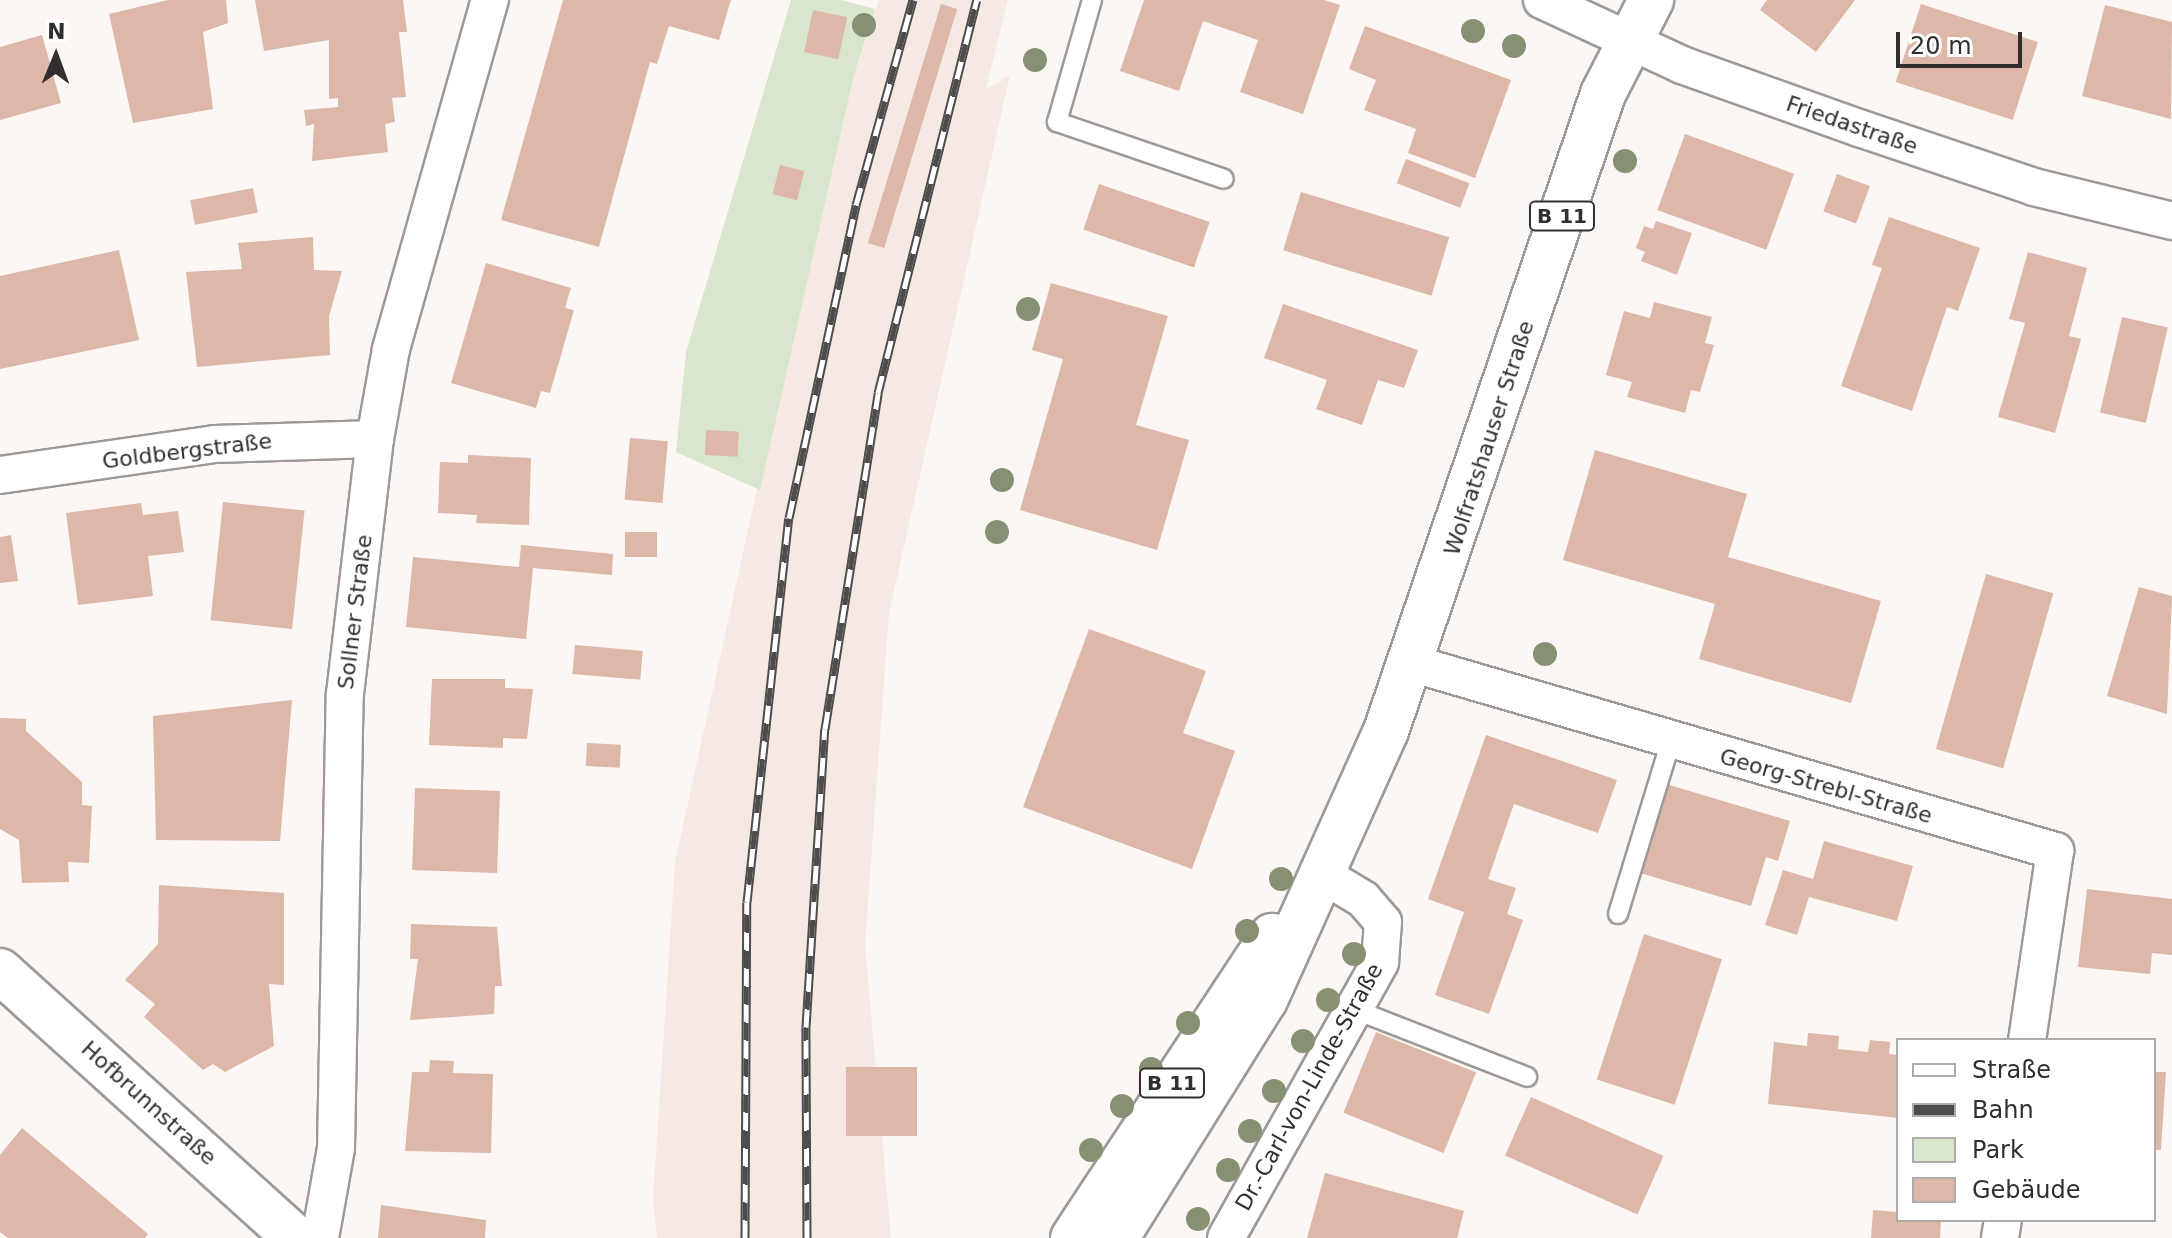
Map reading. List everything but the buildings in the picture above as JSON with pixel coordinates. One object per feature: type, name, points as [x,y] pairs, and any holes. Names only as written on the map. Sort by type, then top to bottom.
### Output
[{"type":"main road","name":"Wolfratshauser Straße","points":[[1116,1238],[1265,1000],[1318,872],[1414,664],[1627,37],[1651,0]]},
{"type":"main road","name":"Wolfratshauser Straße","points":[[1073,1238],[1318,872]]},
{"type":"main road","name":"Hofbrunnstraße","points":[[0,971],[296,1238]]},
{"type":"street","name":"Sollner Straße","points":[[320,1238],[336,1148],[345,694],[375,439],[391,349],[490,0]]},
{"type":"street","name":"Friedastraße","points":[[1542,0],[1682,65],[2020,183],[2172,221]]},
{"type":"street","name":"Goldbergstraße","points":[[0,475],[215,444],[375,439]]},
{"type":"street","name":"Georg-Strebl-Straße","points":[[1414,664],[2055,851],[2027,1038]]},
{"type":"street","name":"Dr.-Carl-von-Linde-Straße","points":[[1226,1238],[1380,962],[1383,922],[1363,899],[1318,872]]},
{"type":"lane","points":[[1092,0],[1057,122],[1224,179]]},
{"type":"lane","points":[[1618,914],[1671,741]]},
{"type":"lane","points":[[1353,1009],[1527,1077]]},
{"type":"shaded area","points":[[879,0],[1008,0],[986,89],[1010,75],[889,613],[865,945],[891,1238],[657,1238],[653,1200],[675,862],[781,380],[853,79]]},
{"type":"green space","points":[[791,0],[841,0],[875,9],[853,79],[760,490],[676,452],[686,352]]},
{"type":"railway","points":[[745,1238],[747,902],[789,518],[856,205],[913,0]]},
{"type":"railway","points":[[807,1238],[806,1027],[825,729],[878,393],[977,0]]}]
